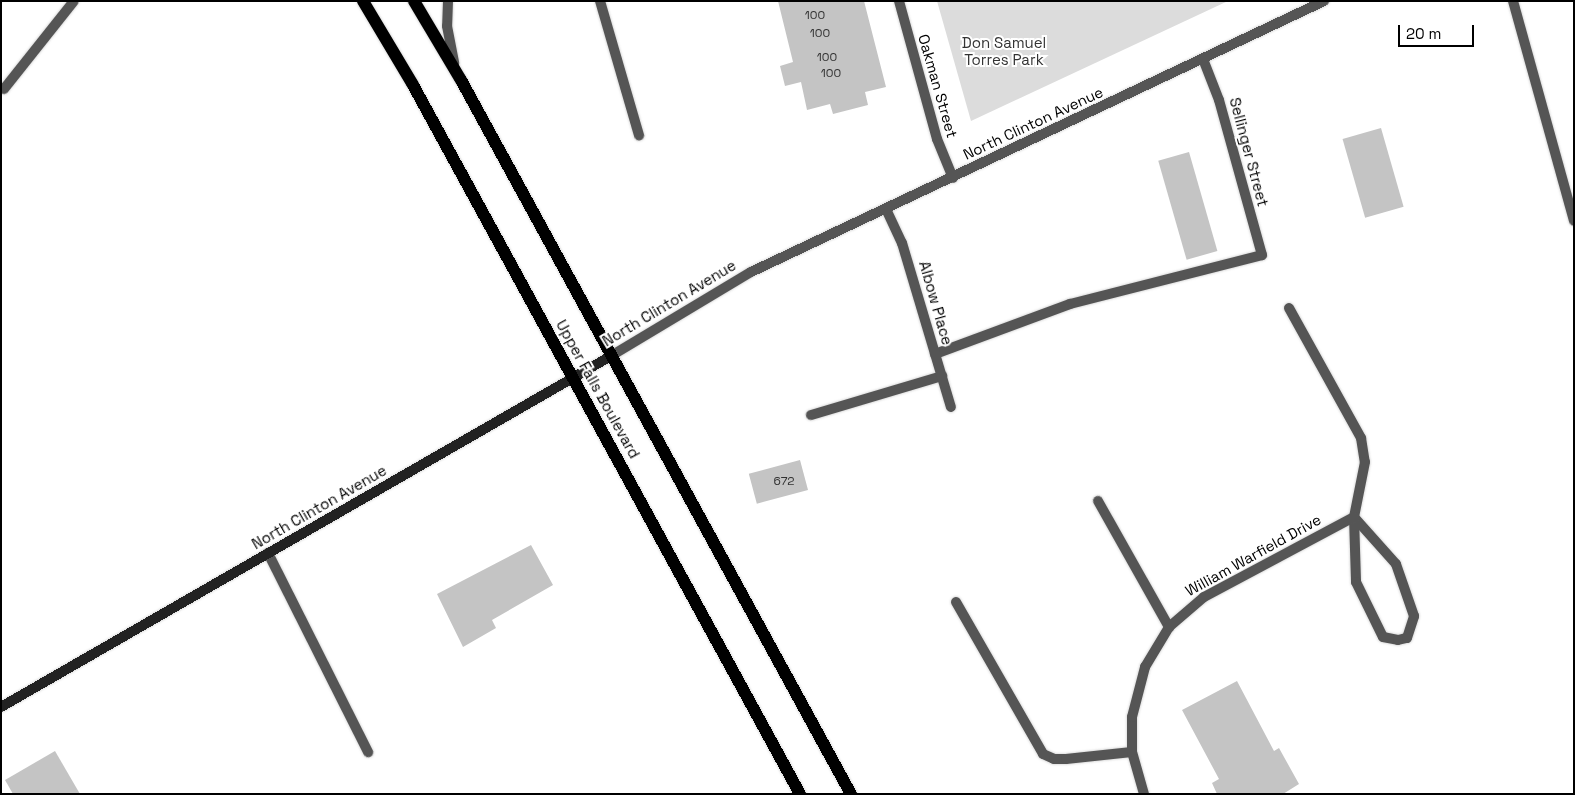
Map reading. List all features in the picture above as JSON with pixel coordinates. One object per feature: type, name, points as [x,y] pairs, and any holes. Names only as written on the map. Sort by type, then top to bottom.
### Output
[{"type":"main road","name":"Upper Falls Boulevard","points":[[363,1],[413,85],[800,794]]},
{"type":"main road","name":"Upper Falls Boulevard","points":[[414,1],[461,80],[851,794]]},
{"type":"main road","name":"North Clinton Avenue","points":[[1,707],[611,356]]},
{"type":"street","points":[[4,88],[74,1]]},
{"type":"street","points":[[448,1],[446,26],[451,51],[461,80]]},
{"type":"street","points":[[600,1],[638,135]]},
{"type":"street","name":"Oakman Street","points":[[899,1],[937,139],[953,178]]},
{"type":"street","name":"North Clinton Avenue","points":[[611,356],[751,272],[1324,1]]},
{"type":"street","points":[[1513,1],[1574,221]]},
{"type":"street","name":"Sellinger Street","points":[[935,354],[1070,304],[1262,255],[1218,94],[1203,59]]},
{"type":"street","name":"Albow Place","points":[[886,209],[902,243],[951,407]]},
{"type":"street","points":[[1289,308],[1361,438],[1365,462],[1354,518],[1356,582],[1383,637],[1398,640],[1407,638],[1414,616],[1396,564],[1354,518]]},
{"type":"street","points":[[811,415],[942,376]]},
{"type":"street","points":[[1098,501],[1169,627]]},
{"type":"street","name":"William Warfield Drive","points":[[1144,794],[1132,752],[1132,717],[1139,683],[1151,653],[1169,627],[1204,597],[1354,518]]},
{"type":"street","points":[[268,553],[368,752]]},
{"type":"street","points":[[956,602],[1043,754],[1066,760],[1132,752]]},
{"type":"green space","name":"Don Samuel Torres Park","points":[[937,1],[1228,1],[971,121]]},
{"type":"building","points":[[778,1],[864,1],[886,87],[865,92],[868,105],[833,114],[830,104],[807,110],[801,82],[785,86],[780,66],[793,62]]},
{"type":"building","points":[[1381,128],[1404,207],[1365,218],[1343,139]]},
{"type":"building","points":[[1189,152],[1217,251],[1187,260],[1158,161]]},
{"type":"building","points":[[800,460],[808,490],[757,504],[749,474]]},
{"type":"building","points":[[531,545],[553,585],[492,620],[496,628],[463,647],[437,594]]},
{"type":"building","points":[[1237,681],[1274,751],[1279,748],[1299,784],[1283,794],[1217,794],[1212,783],[1219,779],[1182,710]]},
{"type":"building","points":[[55,751],[80,794],[13,794],[5,780]]}]
